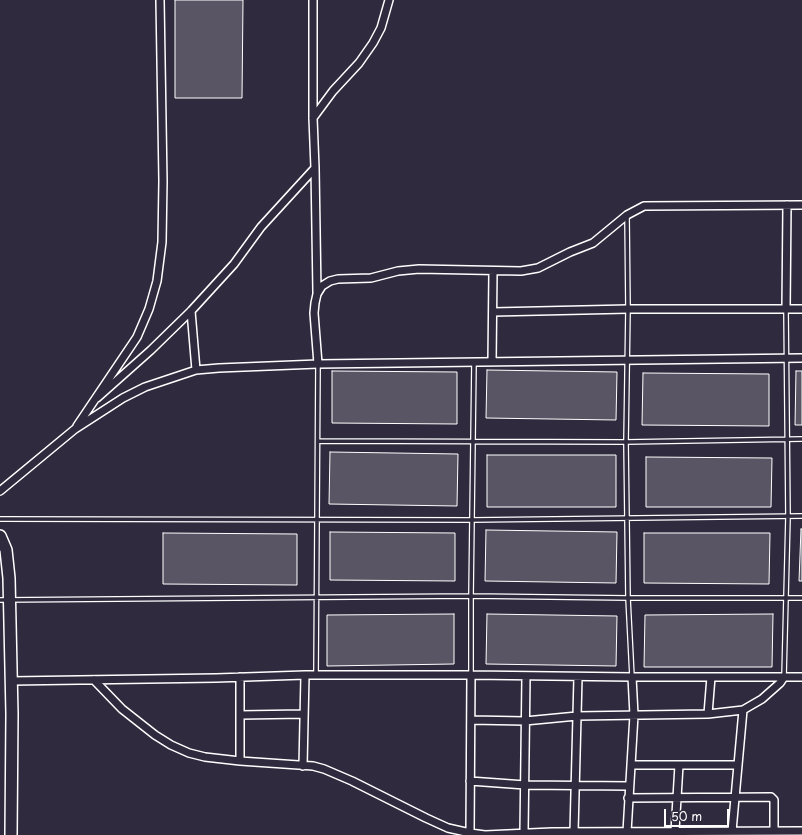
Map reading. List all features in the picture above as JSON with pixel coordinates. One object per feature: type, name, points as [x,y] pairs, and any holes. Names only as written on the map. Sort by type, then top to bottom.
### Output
[{"type":"main road","points":[[0,536],[6,550],[9,578],[4,600],[11,681],[11,835]]},
{"type":"street","points":[[75,429],[129,350],[144,323],[154,296],[161,262],[163,181],[160,0]]},
{"type":"street","points":[[313,0],[313,118],[317,294],[314,313],[318,364]]},
{"type":"street","points":[[313,118],[333,91],[359,63],[373,44],[382,24],[389,0]]},
{"type":"street","points":[[97,398],[156,346],[191,311],[238,259],[261,227],[315,168]]},
{"type":"street","points":[[786,309],[787,205]]},
{"type":"street","points":[[317,294],[322,286],[330,281],[338,279],[371,278],[408,270],[521,271],[544,266],[570,252],[593,243],[627,215],[638,208],[650,206],[802,205]]},
{"type":"street","points":[[492,362],[493,271]]},
{"type":"street","points":[[493,312],[628,309],[802,308]]},
{"type":"street","points":[[191,311],[196,370]]},
{"type":"street","points":[[0,491],[75,429],[123,398],[145,386],[196,370],[318,364],[802,358]]},
{"type":"street","points":[[303,766],[305,675]]},
{"type":"street","points":[[11,681],[305,675],[471,675],[632,678],[802,677]]},
{"type":"street","points":[[470,832],[471,675]]},
{"type":"street","points":[[524,833],[526,676]]},
{"type":"street","points":[[574,832],[578,676]]},
{"type":"street","points":[[240,677],[240,761]]},
{"type":"street","points":[[708,714],[711,677]]},
{"type":"street","points":[[471,720],[525,721],[577,716],[708,714],[743,710],[762,699],[780,683],[784,677]]},
{"type":"street","points":[[627,832],[634,715],[632,678]]},
{"type":"street","points":[[94,680],[122,709],[155,735],[171,745],[189,753],[205,757],[313,766],[324,769],[448,828],[485,835],[524,833],[732,830],[802,831]]},
{"type":"street","points":[[732,830],[743,710]]},
{"type":"street","points":[[240,715],[304,714]]},
{"type":"street","points":[[631,765],[738,765]]},
{"type":"street","points":[[675,831],[679,765]]},
{"type":"street","points":[[470,781],[525,785],[629,786]]},
{"type":"street","points":[[628,798],[771,797],[774,800],[774,830]]},
{"type":"lane","points":[[627,215],[628,309],[626,360],[626,442],[628,598],[632,678]]},
{"type":"lane","points":[[784,677],[788,517],[786,439],[786,309]]},
{"type":"lane","points":[[471,675],[470,596],[474,362]]},
{"type":"lane","points":[[316,675],[318,364]]},
{"type":"lane","points":[[318,441],[626,442],[802,439]]},
{"type":"lane","points":[[0,520],[472,520],[802,516]]},
{"type":"lane","points":[[4,600],[470,596],[802,598]]},
{"type":"building","points":[[175,0],[243,0],[242,98],[175,98]]},
{"type":"building","points":[[487,370],[617,372],[616,420],[486,418]]},
{"type":"building","points":[[332,371],[457,372],[457,424],[332,423]]},
{"type":"building","points":[[796,371],[802,371],[802,425],[795,425]]},
{"type":"building","points":[[643,373],[769,374],[769,426],[642,425]]},
{"type":"building","points":[[330,452],[458,454],[457,506],[329,504]]},
{"type":"building","points":[[487,455],[616,455],[616,507],[487,507]]},
{"type":"building","points":[[646,457],[772,458],[771,507],[646,507]]},
{"type":"building","points":[[801,529],[802,581],[799,581]]},
{"type":"building","points":[[486,530],[617,532],[616,583],[485,581]]},
{"type":"building","points":[[330,532],[455,533],[455,581],[330,580]]},
{"type":"building","points":[[163,533],[297,534],[297,585],[163,584]]},
{"type":"building","points":[[644,533],[770,533],[769,584],[644,583]]},
{"type":"building","points":[[454,614],[454,664],[327,666],[327,615]]},
{"type":"building","points":[[487,614],[617,616],[616,666],[486,664]]},
{"type":"building","points":[[773,614],[772,667],[644,667],[645,615]]}]
